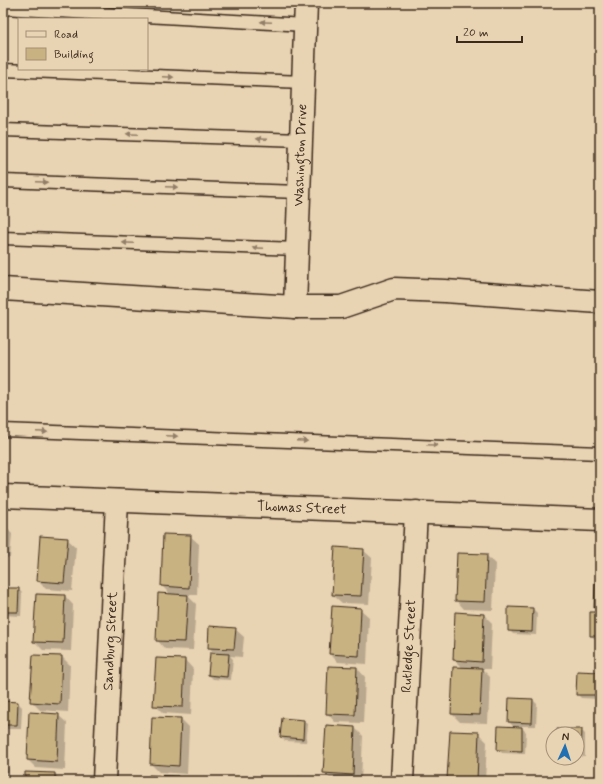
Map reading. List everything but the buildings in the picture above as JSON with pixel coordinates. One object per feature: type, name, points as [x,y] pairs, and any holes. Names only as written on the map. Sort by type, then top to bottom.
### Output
[{"type":"street","name":"Washington Drive","points":[[295,307],[306,3]]},
{"type":"street","points":[[3,288],[295,307],[341,307],[394,289],[445,290],[600,302]]},
{"type":"street","name":"Thomas Street","points":[[3,496],[600,520]]},
{"type":"street","name":"Sandburg Street","points":[[104,781],[117,501]]},
{"type":"street","name":"Rutledge Street","points":[[402,781],[416,512]]},
{"type":"lane","points":[[3,8],[305,25]]},
{"type":"lane","points":[[3,70],[303,82]]},
{"type":"lane","points":[[3,130],[301,140]]},
{"type":"lane","points":[[3,181],[299,192]]},
{"type":"lane","points":[[3,238],[297,249]]},
{"type":"lane","points":[[3,430],[600,453]]}]
